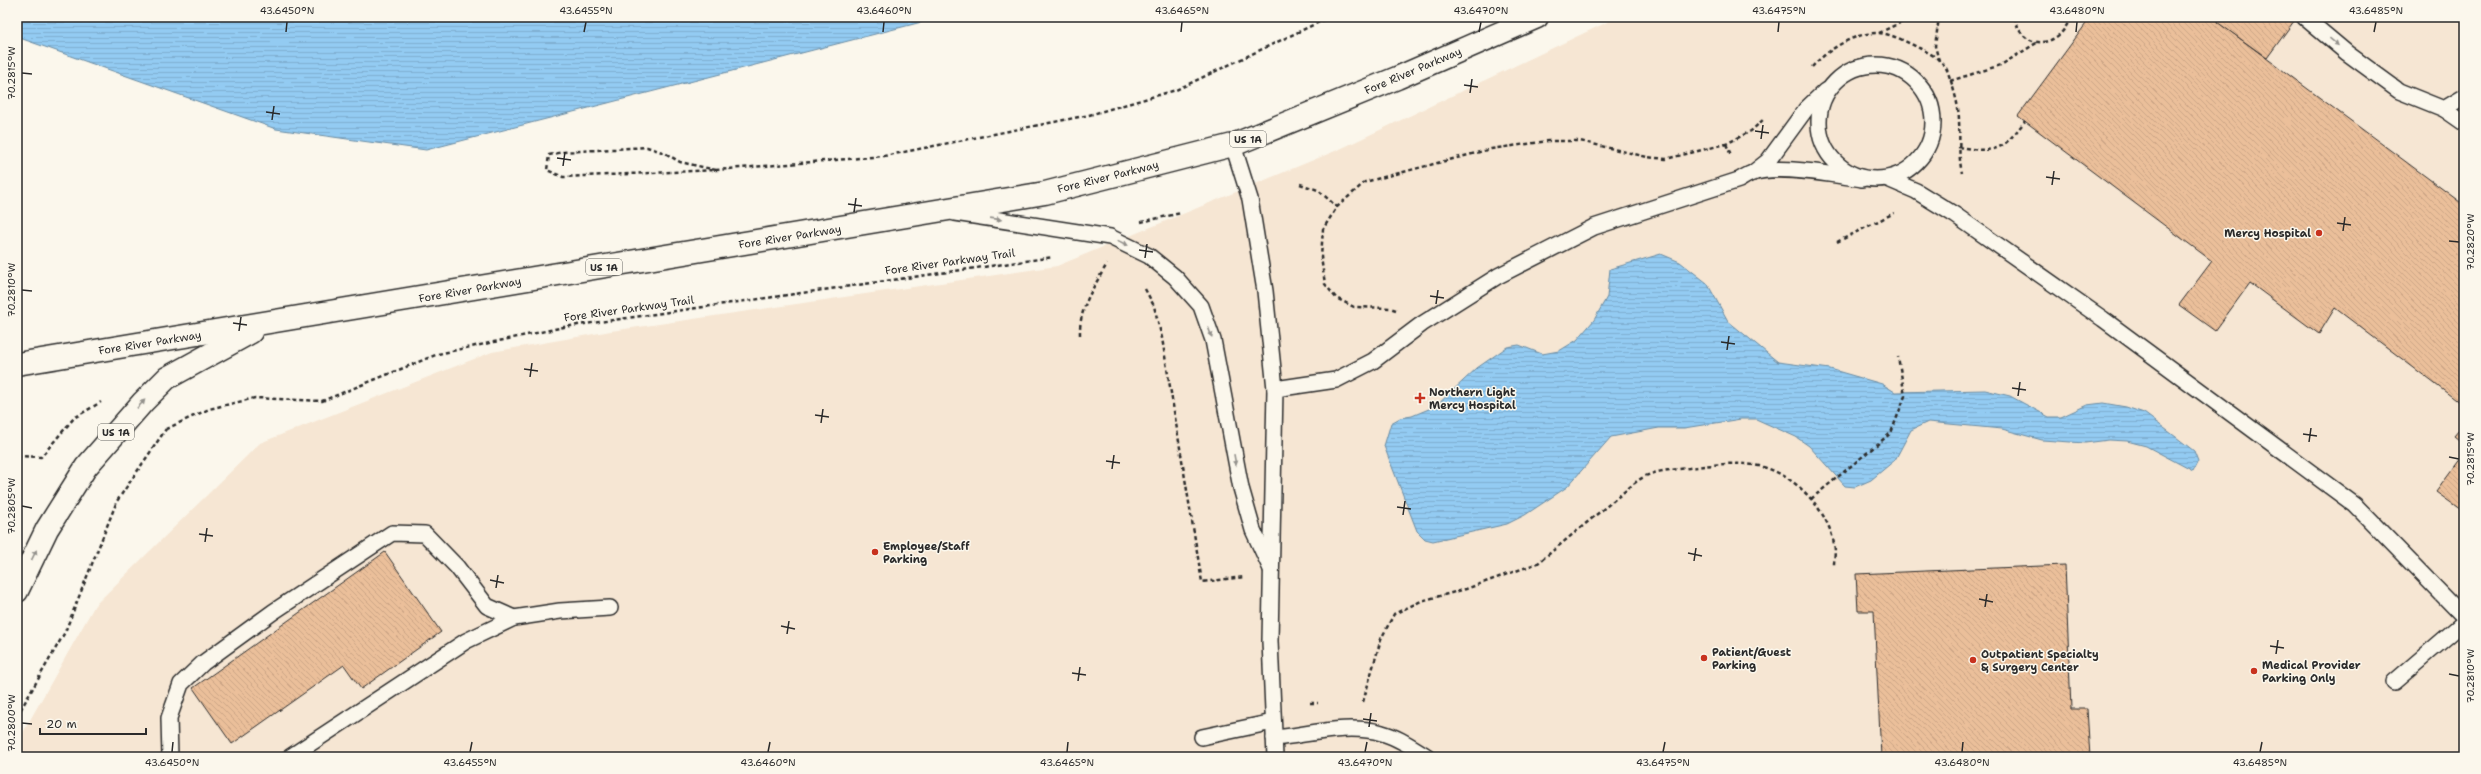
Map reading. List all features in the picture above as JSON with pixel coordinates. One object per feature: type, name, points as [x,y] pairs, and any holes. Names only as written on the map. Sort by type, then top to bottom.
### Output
[{"type":"main road","name":"Fore River Parkway","points":[[17,364],[266,324],[1045,193],[1233,145],[1397,78],[1537,17]]},
{"type":"main road","name":"US 1A","points":[[17,591],[47,529],[86,467],[143,402],[167,378],[266,324]]},
{"type":"lane","points":[[2304,17],[2348,53],[2399,91],[2444,109],[2464,123]]},
{"type":"lane","points":[[1275,389],[1336,380],[1373,361],[1422,324],[1498,276],[1540,253],[1594,227],[1739,180],[1754,172],[1768,161],[1806,109],[1844,74],[1860,67],[1876,65],[1908,74],[1920,86],[1929,100],[1933,116],[1932,133],[1927,149],[1917,162],[1908,169],[1888,179]]},
{"type":"lane","points":[[1830,87],[1821,104],[1819,116],[1822,141],[1831,158],[1845,171],[1862,178]]},
{"type":"lane","points":[[2444,109],[2464,98]]},
{"type":"lane","points":[[1233,145],[1250,199],[1265,290],[1275,389],[1270,641],[1275,757]]},
{"type":"lane","points":[[1754,172],[1775,170],[1888,179],[1916,191],[1961,220],[2103,319],[2355,505],[2464,617]]},
{"type":"lane","points":[[943,211],[1110,236],[1149,256],[1175,277],[1201,306],[1213,340],[1240,488],[1253,530],[1272,572]]},
{"type":"lane","points":[[170,757],[169,718],[181,684],[203,663],[266,617],[392,533],[425,534],[457,567],[487,606],[514,618]]},
{"type":"lane","points":[[290,757],[466,642],[514,618],[560,611],[610,608]]},
{"type":"lane","points":[[2394,682],[2464,622]]},
{"type":"lane","points":[[1202,737],[1273,722]]},
{"type":"lane","points":[[1274,738],[1358,729],[1382,733],[1400,740],[1428,757]]},
{"type":"path","points":[[716,170],[680,162],[665,153],[647,147],[564,152],[549,155],[547,170],[563,177],[716,170],[884,156],[1089,115],[1176,90],[1330,17]]},
{"type":"path","points":[[1812,68],[1837,46],[1863,36],[1879,33],[1912,17]]},
{"type":"path","points":[[1939,17],[1935,46],[1939,61]]},
{"type":"path","points":[[2016,17],[2018,27],[2023,34],[2038,42],[2047,42],[2062,33],[2070,17]]},
{"type":"path","points":[[1879,33],[1901,40],[1928,52],[1946,68],[1959,119],[1958,147],[1962,173]]},
{"type":"path","points":[[1950,81],[2001,65],[2038,42]]},
{"type":"path","points":[[1400,312],[1390,308],[1354,307],[1336,298],[1325,284],[1321,257],[1323,229],[1338,207],[1365,182],[1491,149],[1548,141],[1580,141],[1647,157],[1666,159],[1726,144],[1751,131],[1767,116]]},
{"type":"path","points":[[1958,147],[1991,151],[2000,148],[2007,144],[2025,122]]},
{"type":"path","points":[[1726,144],[1732,159]]},
{"type":"path","points":[[1300,184],[1318,190],[1338,207]]},
{"type":"path","points":[[1136,223],[1181,213]]},
{"type":"path","points":[[1837,242],[1894,214]]},
{"type":"path","name":"Fore River Parkway Trail","points":[[166,429],[209,409],[255,398],[322,401],[438,354],[564,327],[1055,256]]},
{"type":"path","points":[[1100,260],[1115,265]]},
{"type":"path","points":[[1080,335],[1080,321],[1083,307],[1108,262]]},
{"type":"path","points":[[1144,287],[1154,306],[1162,338],[1202,582],[1244,577]]},
{"type":"path","points":[[1812,499],[1891,434],[1905,396],[1898,357]]},
{"type":"path","points":[[1360,703],[1365,701],[1381,639],[1394,614],[1421,601],[1514,573],[1538,563],[1642,477],[1700,467],[1742,464],[1760,466],[1780,474],[1812,499],[1824,517],[1834,543],[1834,565]]},
{"type":"path","points":[[1310,703],[1321,703]]},
{"type":"shaded area","name":"Northern Light Mercy Hospital","points":[[1618,17],[2464,17],[2464,757],[17,757],[17,743],[95,605],[260,443],[492,352],[611,331],[1057,266],[1340,149]]},
{"type":"water","points":[[17,17],[941,17],[426,150],[276,129],[17,37]]},
{"type":"water","points":[[1661,254],[1680,262],[1707,283],[1728,321],[1778,362],[1830,369],[1882,384],[1895,392],[1985,390],[2010,396],[2049,417],[2061,417],[2087,405],[2103,403],[2126,407],[2144,413],[2176,437],[2194,451],[2198,461],[2193,471],[2146,446],[2127,441],[2109,440],[2085,443],[2042,440],[2002,429],[1928,422],[1911,430],[1895,460],[1871,480],[1855,487],[1845,486],[1809,446],[1796,437],[1756,419],[1741,419],[1684,428],[1659,428],[1611,437],[1567,487],[1525,515],[1507,524],[1433,541],[1425,539],[1417,531],[1384,446],[1391,423],[1400,418],[1412,416],[1436,406],[1477,368],[1507,347],[1519,345],[1542,354],[1559,351],[1577,340],[1594,320],[1607,297],[1610,269]]},
{"type":"building","name":"Mercy Hospital","points":[[2091,17],[2211,17],[2464,205],[2464,406],[2335,308],[2319,334],[2250,283],[2215,331],[2179,305],[2212,261],[2018,116]]},
{"type":"building","points":[[2221,17],[2297,17],[2267,58],[2217,22]]},
{"type":"building","points":[[2464,424],[2464,444],[2454,436]]},
{"type":"building","points":[[2464,454],[2464,512],[2436,492]]},
{"type":"building","points":[[385,552],[441,632],[361,689],[344,665],[232,744],[193,688]]},
{"type":"building","name":"Outpatient Specialty & Surgery Center","points":[[2065,565],[2071,709],[2087,709],[2090,757],[1881,757],[1874,611],[1858,611],[1856,574]]},
{"type":"place","name":"Mercy Hospital","points":[[2319,233]]},
{"type":"place","name":"Northern Light Mercy Hospital","points":[[1420,398]]},
{"type":"place","name":"Employee/Staff Parking","points":[[875,552]]},
{"type":"place","name":"Patient/Guest Parking","points":[[1704,658]]},
{"type":"place","name":"Outpatient Specialty & Surgery Center","points":[[1973,660]]},
{"type":"place","name":"Medical Provider Parking Only","points":[[2254,671]]}]
